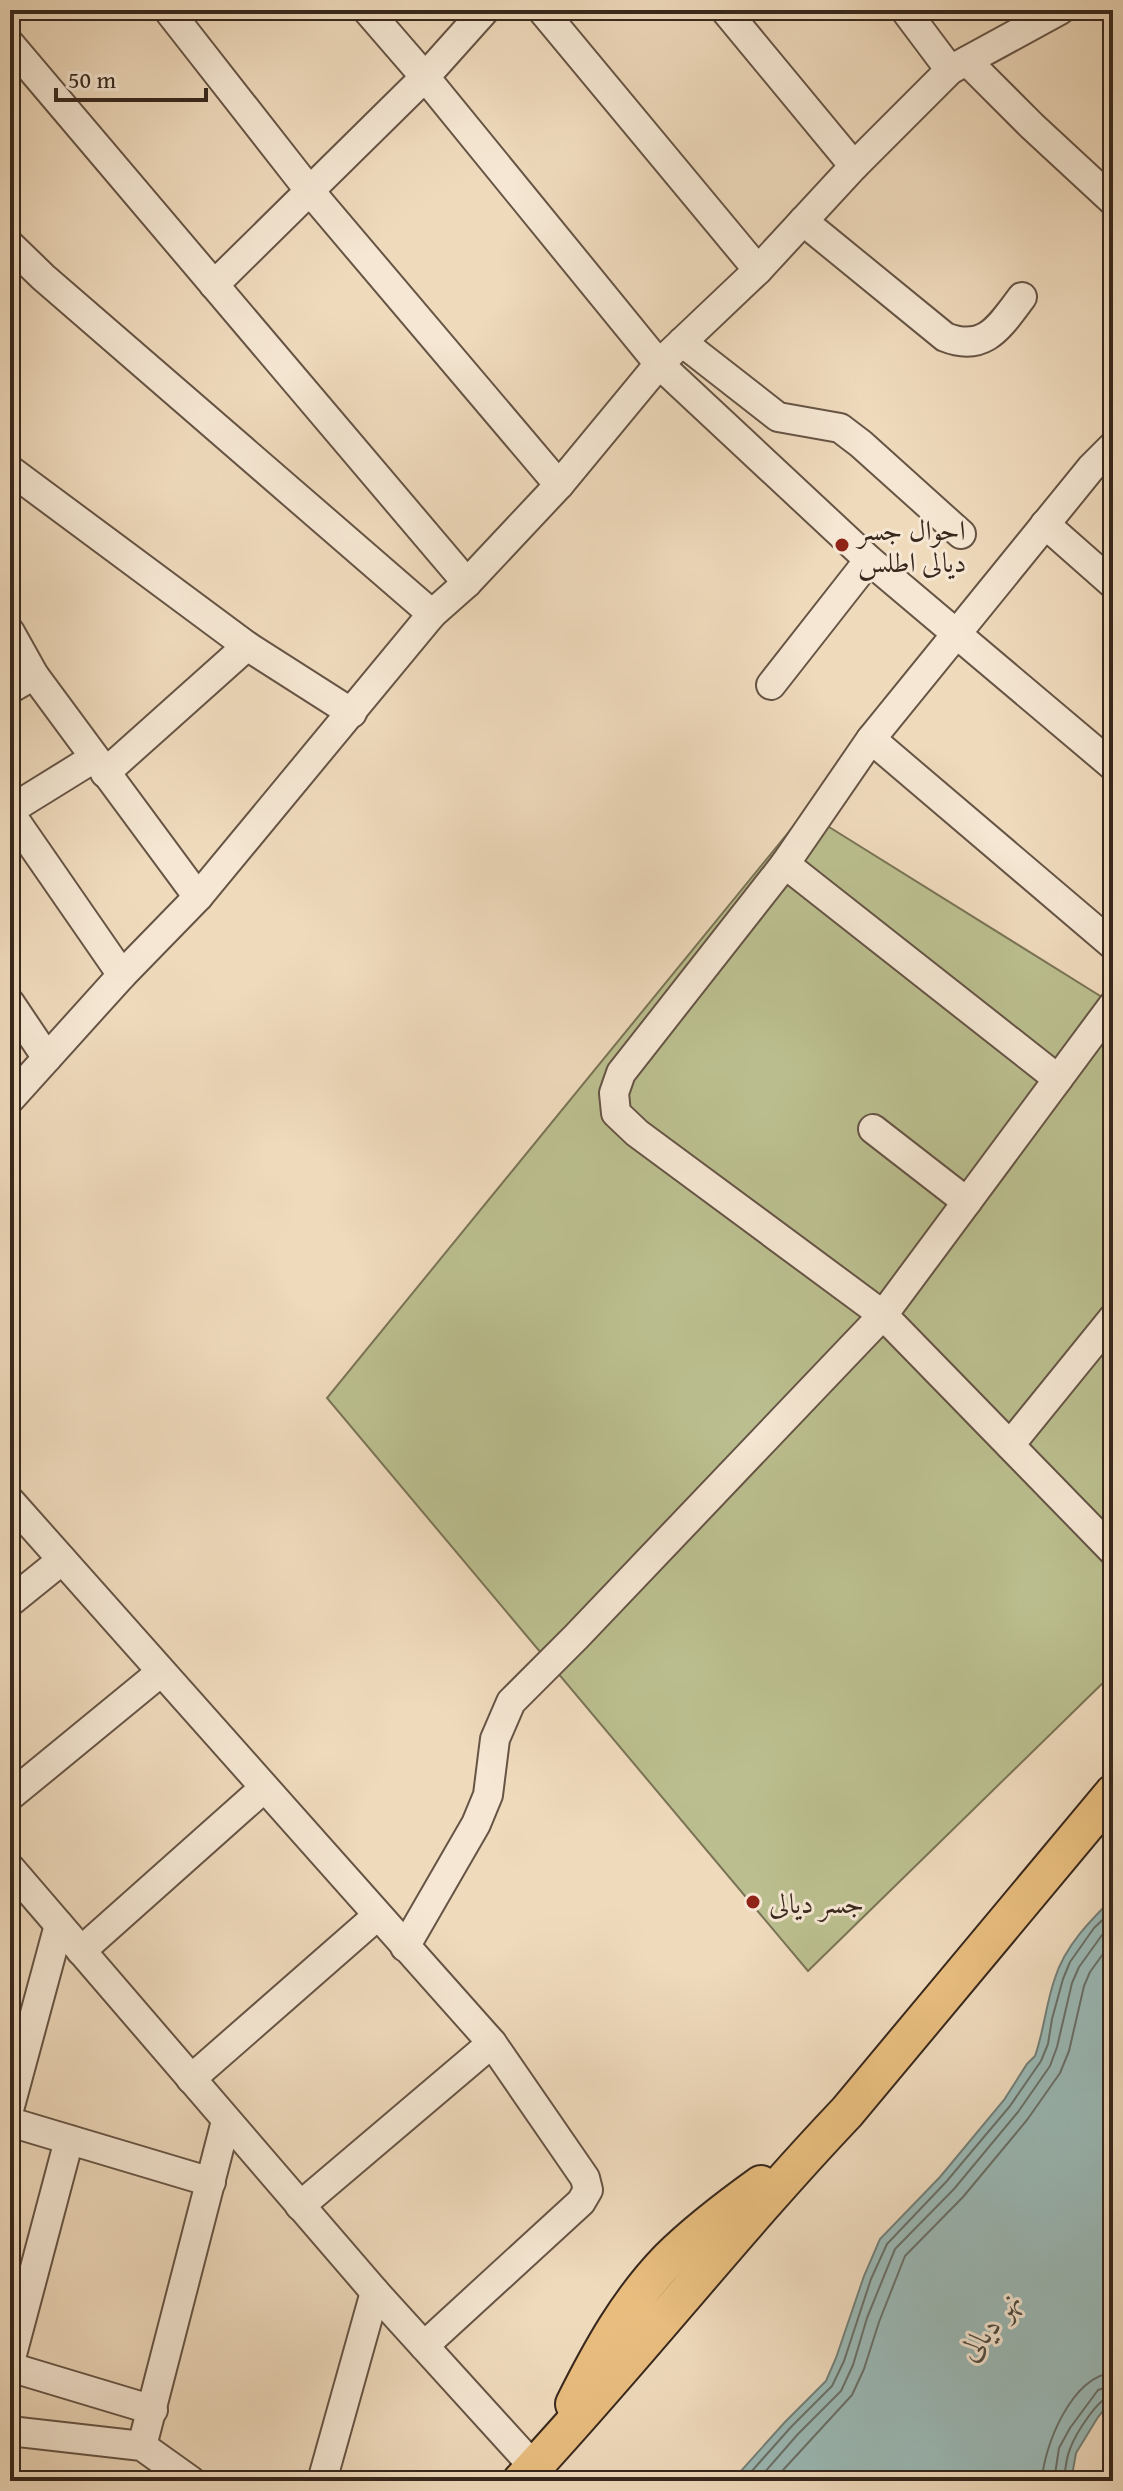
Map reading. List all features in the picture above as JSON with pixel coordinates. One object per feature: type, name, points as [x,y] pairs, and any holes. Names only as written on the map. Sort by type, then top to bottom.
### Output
[{"type":"main road","points":[[536,2464],[847,2112],[1113,1793]]},
{"type":"street","points":[[168,10],[309,190],[559,485]]},
{"type":"street","points":[[367,10],[659,364],[869,560],[1113,766]]},
{"type":"street","points":[[214,285],[425,77],[485,10]]},
{"type":"street","points":[[542,10],[758,270]]},
{"type":"street","points":[[725,10],[854,166]]},
{"type":"street","points":[[905,10],[958,66],[1032,126],[1113,201]]},
{"type":"street","points":[[10,1099],[122,975],[198,897],[432,614],[467,583],[559,485],[659,364],[758,270],[854,166],[958,66],[1060,10]]},
{"type":"street","points":[[10,44],[467,583]]},
{"type":"street","points":[[803,221],[945,337],[960,343],[978,340],[995,332],[1022,297]]},
{"type":"street","points":[[10,245],[432,614]]},
{"type":"street","points":[[682,342],[778,417],[840,428],[961,534]]},
{"type":"street","points":[[1113,446],[1091,468],[871,739],[785,864],[621,1073],[614,1093],[616,1113],[637,1133],[883,1315],[1113,1551]]},
{"type":"street","points":[[10,470],[247,646],[352,713]]},
{"type":"street","points":[[1045,524],[1113,584]]},
{"type":"street","points":[[771,685],[869,560]]},
{"type":"street","points":[[10,632],[22,682],[100,766],[198,897]]},
{"type":"street","points":[[122,975],[10,811],[100,766],[247,646]]},
{"type":"street","points":[[871,739],[1113,945]]},
{"type":"street","points":[[785,864],[1058,1079]]},
{"type":"street","points":[[10,1003],[47,1058]]},
{"type":"street","points":[[405,1947],[476,1824],[488,1795],[495,1739],[511,1702],[883,1315],[1113,1005]]},
{"type":"street","points":[[873,1129],[967,1202]]},
{"type":"street","points":[[1010,1445],[1113,1318]]},
{"type":"street","points":[[10,1501],[492,2043],[585,2178],[588,2190],[581,2202],[424,2346]]},
{"type":"street","points":[[10,1602],[62,1560]]},
{"type":"street","points":[[10,1796],[161,1672]]},
{"type":"street","points":[[81,1951],[264,1788]]},
{"type":"street","points":[[10,1868],[375,2292],[536,2464]]},
{"type":"street","points":[[191,2079],[377,1916]]},
{"type":"street","points":[[10,2106],[59,1925]]},
{"type":"street","points":[[300,2206],[492,2043]]},
{"type":"street","points":[[142,2446],[226,2121]]},
{"type":"street","points":[[10,2122],[211,2182]]},
{"type":"street","points":[[69,2140],[10,2364],[153,2410]]},
{"type":"street","points":[[322,2481],[375,2292]]},
{"type":"street","points":[[10,2431],[142,2446],[191,2481]]},
{"type":"green space","points":[[805,812],[1113,1004],[1113,1673],[808,1971],[327,1398]]},
{"type":"water","name":"نهر ديالى","points":[[1113,1898],[1113,2399],[1076,2453],[1071,2481],[732,2481],[826,2381],[880,2239],[940,2177],[1004,2100],[1035,2056],[1059,1966],[1079,1935]]},
{"type":"place","name":"احوال جسر ديالى اطلس","points":[[842,545]]},
{"type":"place","name":"جسر ديالى","points":[[753,1902]]}]
